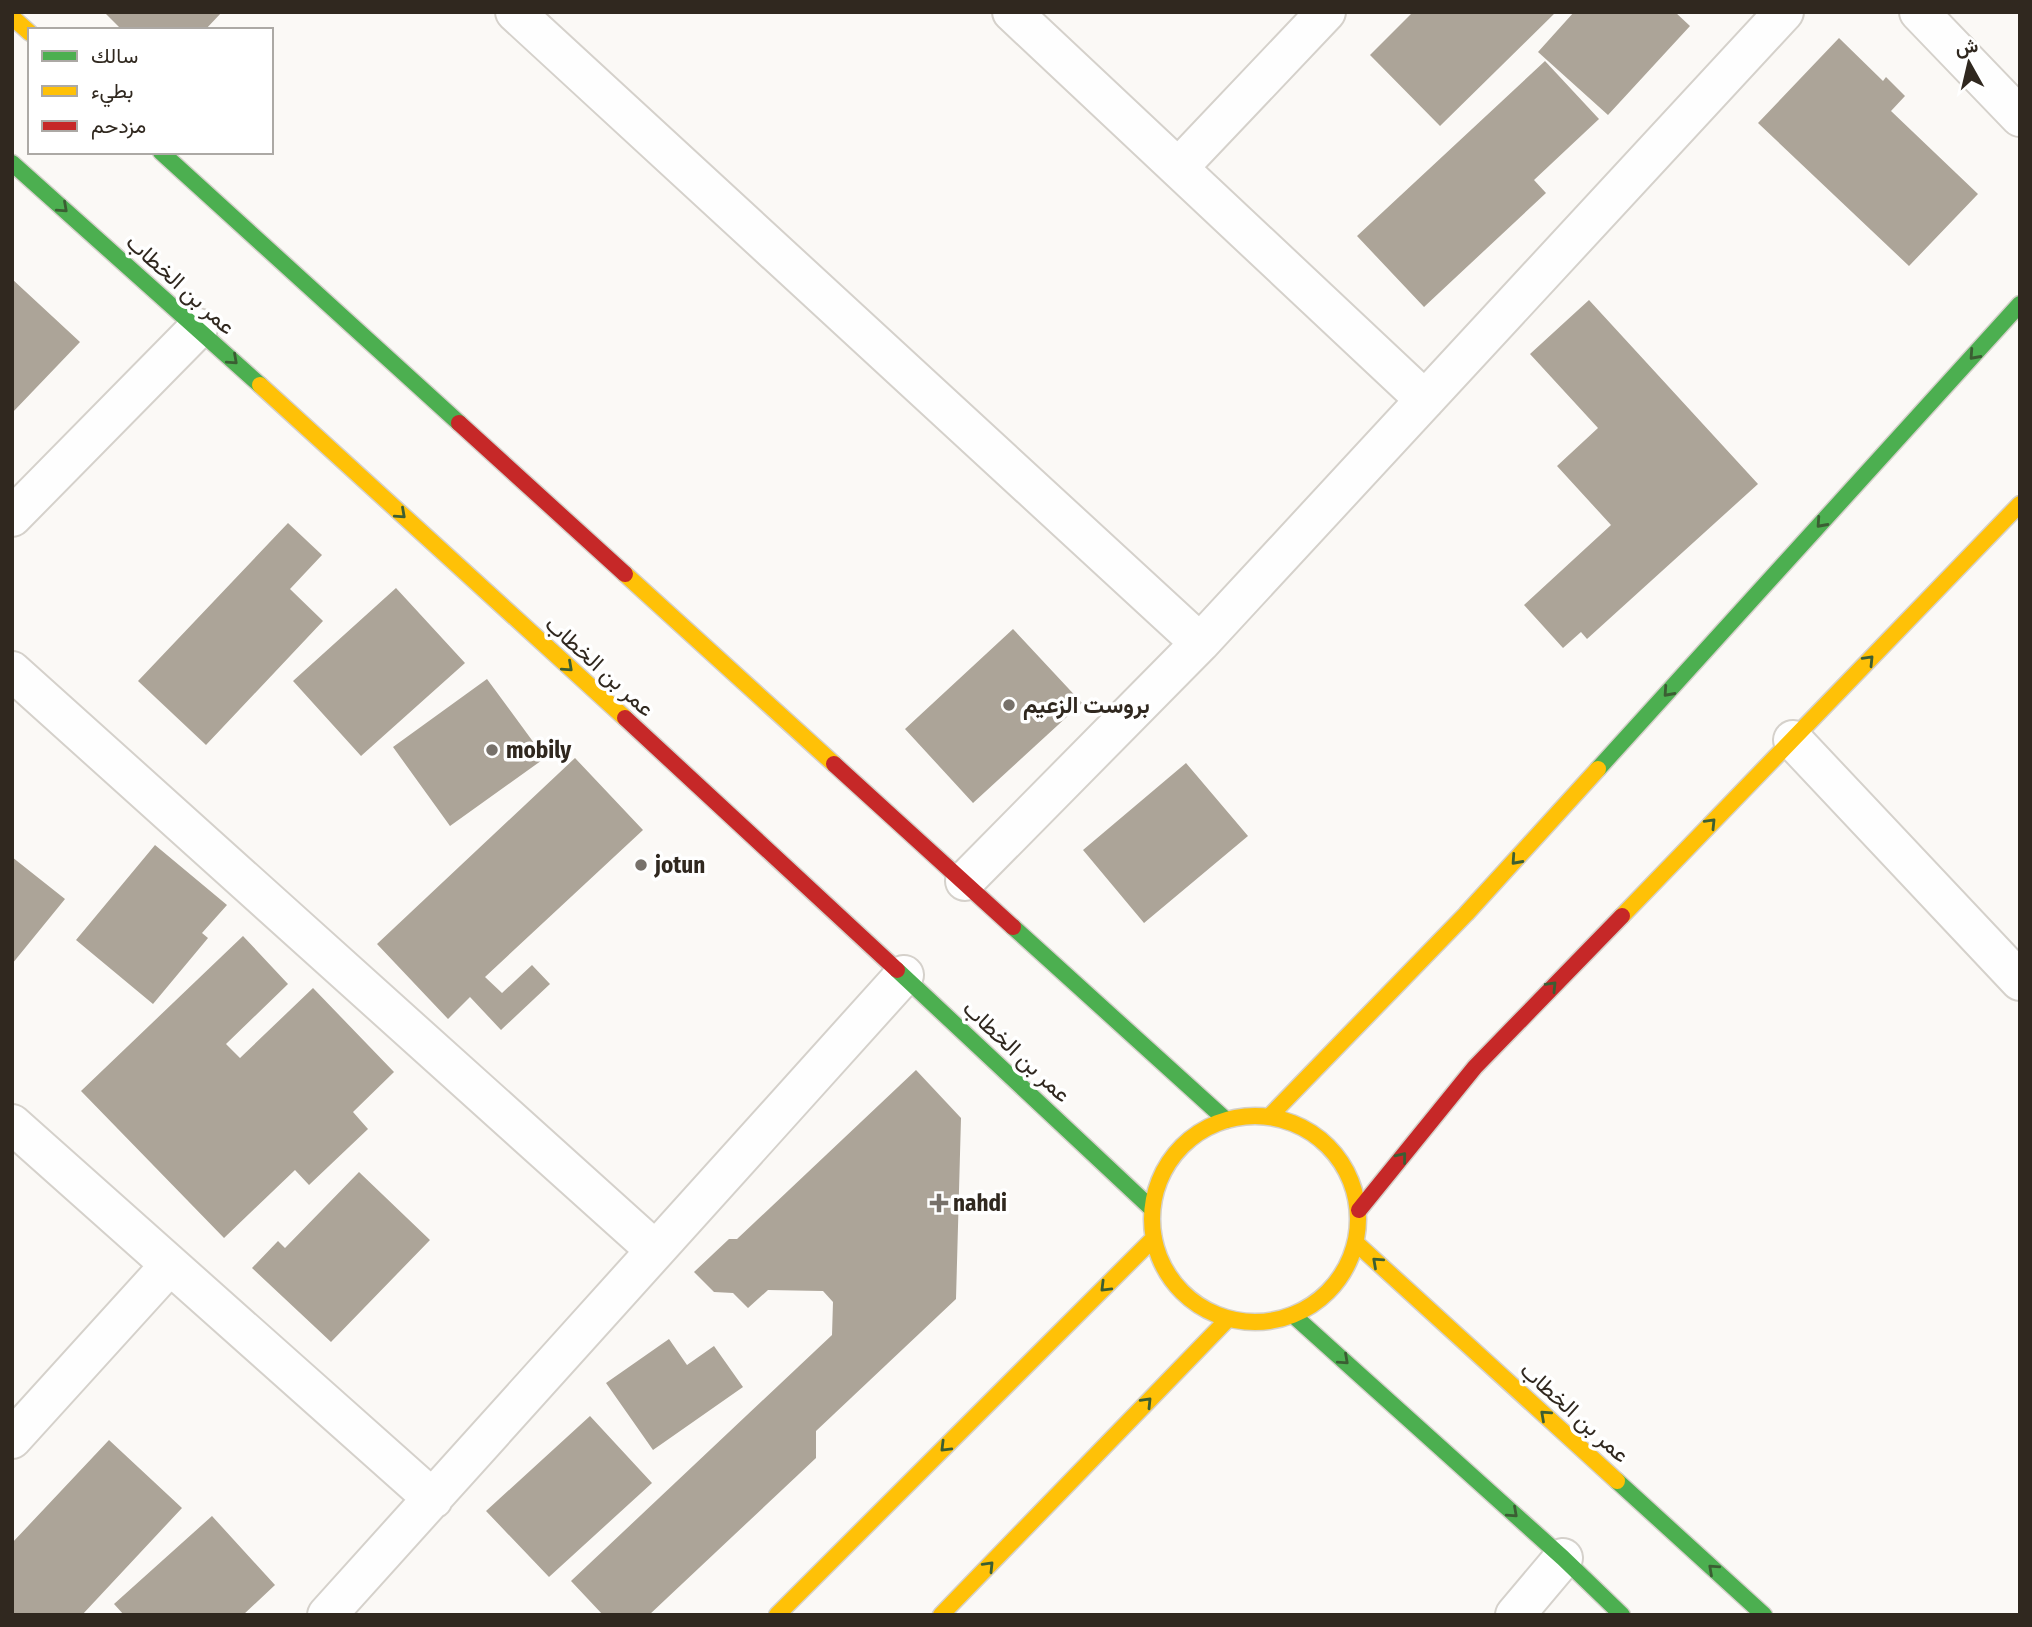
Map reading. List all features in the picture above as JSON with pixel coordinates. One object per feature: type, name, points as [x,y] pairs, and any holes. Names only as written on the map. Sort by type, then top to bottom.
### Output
[{"type":"street","points":[[515,12],[1200,643]]},
{"type":"street","points":[[1012,12],[1425,400]]},
{"type":"street","points":[[1178,168],[1326,12]]},
{"type":"street","points":[[965,881],[1200,643],[1784,12]]},
{"type":"street","points":[[1919,12],[2020,117]]},
{"type":"street","points":[[12,18],[28,31]]},
{"type":"street","points":[[163,154],[1226,1120]]},
{"type":"street","name":"عمر بن الخطاب","points":[[12,163],[198,328],[904,975],[1152,1209]]},
{"type":"street","points":[[1269,1116],[1466,914],[2020,304]]},
{"type":"street","points":[[12,517],[198,328]]},
{"type":"street","points":[[1359,1210],[1475,1066],[2020,504]]},
{"type":"street","points":[[12,671],[655,1251]]},
{"type":"street","points":[[1793,740],[2020,981]]},
{"type":"street","points":[[327,1615],[904,975]]},
{"type":"street","points":[[1269,1116],[1303,1127],[1331,1148],[1350,1177],[1359,1210],[1356,1242],[1343,1273],[1322,1298],[1293,1315],[1261,1322],[1228,1319],[1198,1306],[1173,1283],[1156,1252],[1150,1218],[1157,1183],[1174,1153],[1201,1130],[1234,1117],[1269,1116]]},
{"type":"street","points":[[12,1125],[433,1499]]},
{"type":"street","points":[[777,1615],[1154,1238]]},
{"type":"street","name":"عمر بن الخطاب","points":[[1356,1242],[1764,1615]]},
{"type":"street","points":[[12,1439],[170,1265]]},
{"type":"street","points":[[1293,1315],[1563,1558],[1622,1615]]},
{"type":"street","points":[[941,1615],[1228,1319]]},
{"type":"street","points":[[1515,1615],[1563,1558]]},
{"type":"building","points":[[104,12],[222,12],[207,28],[120,28]]},
{"type":"building","points":[[1413,12],[1556,12],[1440,126],[1370,55]]},
{"type":"building","points":[[1574,12],[1675,12],[1690,26],[1608,115],[1538,52]]},
{"type":"building","points":[[1839,38],[1883,81],[1886,77],[1905,96],[1891,111],[1978,194],[1909,266],[1758,123]]},
{"type":"building","points":[[1545,61],[1599,119],[1534,180],[1546,193],[1424,307],[1357,236]]},
{"type":"building","points":[[12,279],[80,342],[12,413]]},
{"type":"building","points":[[1589,300],[1758,484],[1587,639],[1581,632],[1563,648],[1524,605],[1611,525],[1557,466],[1598,428],[1530,354]]},
{"type":"building","points":[[288,523],[322,555],[290,589],[323,621],[206,745],[138,681]]},
{"type":"building","points":[[396,588],[465,663],[361,756],[293,681]]},
{"type":"building","points":[[1013,629],[1082,703],[973,803],[905,729]]},
{"type":"building","points":[[487,679],[545,758],[450,826],[393,747]]},
{"type":"building","points":[[575,758],[643,830],[485,977],[502,993],[532,965],[550,984],[501,1030],[470,997],[448,1019],[377,944]]},
{"type":"building","points":[[1186,763],[1248,836],[1144,923],[1083,850]]},
{"type":"building","points":[[155,845],[227,905],[202,933],[208,938],[153,1004],[76,940]]},
{"type":"building","points":[[12,857],[65,899],[12,964]]},
{"type":"building","points":[[243,936],[288,984],[226,1044],[240,1058],[313,988],[394,1072],[353,1112],[368,1129],[309,1185],[295,1170],[224,1238],[81,1091]]},
{"type":"building","points":[[916,1070],[961,1118],[956,1299],[816,1431],[816,1458],[649,1615],[603,1615],[571,1581],[832,1335],[833,1302],[823,1291],[768,1290],[748,1308],[733,1293],[714,1292],[694,1272],[729,1239],[737,1239]]},
{"type":"building","points":[[359,1172],[430,1240],[331,1342],[252,1268],[278,1241],[285,1248]]},
{"type":"building","points":[[669,1339],[687,1365],[714,1346],[743,1387],[653,1450],[606,1383]]},
{"type":"building","points":[[590,1416],[652,1483],[549,1577],[486,1511]]},
{"type":"building","points":[[109,1440],[182,1508],[82,1615],[12,1615],[12,1543]]},
{"type":"building","points":[[212,1516],[275,1585],[243,1615],[124,1615],[114,1604]]},
{"type":"traffic: fast","points":[[163,154],[459,423]]},
{"type":"traffic: fast","points":[[12,163],[260,385]]},
{"type":"traffic: fast","points":[[1598,769],[2020,304]]},
{"type":"traffic: fast","points":[[1013,927],[1226,1120]]},
{"type":"traffic: fast","points":[[897,970],[1152,1209]]},
{"type":"traffic: fast","points":[[1293,1315],[1563,1558],[1622,1615]]},
{"type":"traffic: fast","points":[[1617,1481],[1764,1615]]},
{"type":"traffic: slow","points":[[12,17],[28,31]]},
{"type":"traffic: slow","points":[[260,385],[625,718]]},
{"type":"traffic: slow","points":[[1622,916],[2020,504]]},
{"type":"traffic: slow","points":[[625,574],[834,764]]},
{"type":"traffic: slow","points":[[1269,1117],[1466,914],[1598,769]]},
{"type":"traffic: slow","points":[[1255,1116],[1294,1124],[1312,1133],[1328,1146],[1341,1162],[1350,1180],[1358,1219],[1350,1258],[1341,1276],[1328,1292],[1312,1305],[1294,1314],[1255,1322],[1216,1314],[1198,1305],[1182,1292],[1169,1276],[1160,1258],[1152,1219],[1160,1180],[1169,1162],[1182,1146],[1198,1133],[1216,1124],[1255,1116]]},
{"type":"traffic: slow","points":[[777,1615],[1154,1238]]},
{"type":"traffic: slow","points":[[1356,1243],[1617,1481]]},
{"type":"traffic: slow","points":[[941,1615],[1228,1319]]},
{"type":"traffic: jam","points":[[459,423],[625,574]]},
{"type":"traffic: jam","points":[[625,718],[897,970]]},
{"type":"traffic: jam","points":[[834,764],[1013,927]]},
{"type":"traffic: jam","points":[[1359,1210],[1475,1067],[1622,916]]},
{"type":"place","name":"بروست الزعيم","points":[[1009,705]]},
{"type":"place","name":"mobily","points":[[492,750]]},
{"type":"place","name":"jotun","points":[[641,865]]},
{"type":"place","name":"nahdi","points":[[939,1203]]}]
